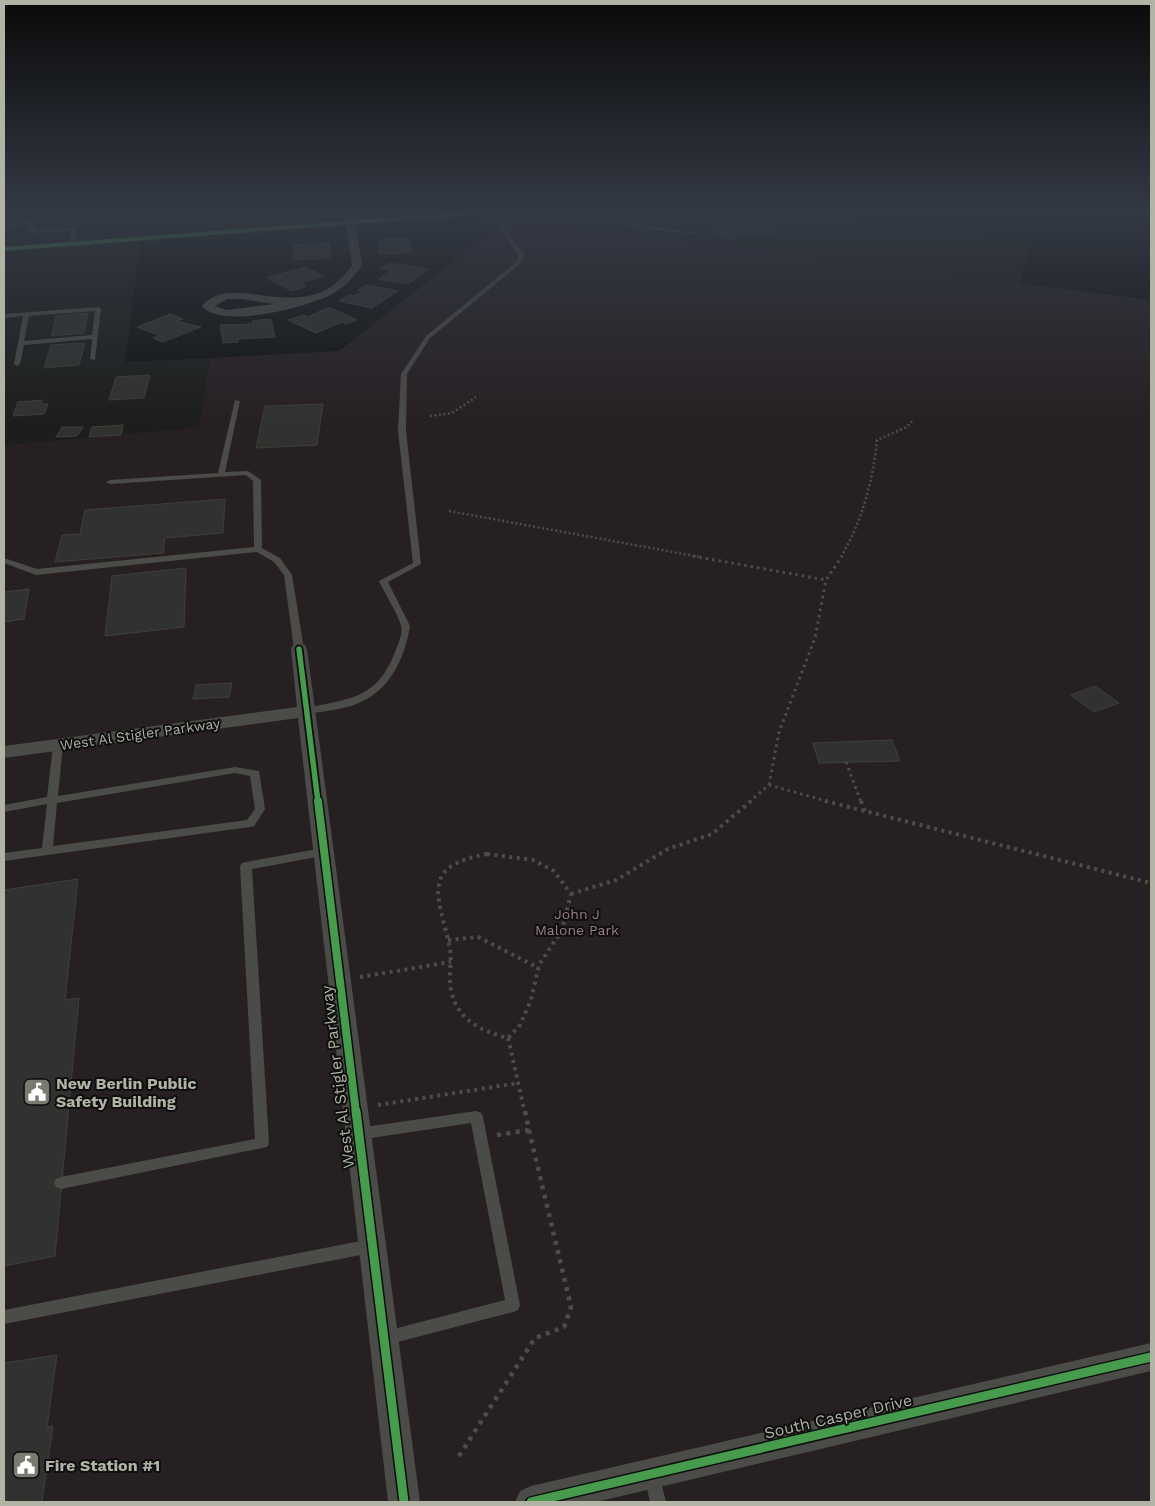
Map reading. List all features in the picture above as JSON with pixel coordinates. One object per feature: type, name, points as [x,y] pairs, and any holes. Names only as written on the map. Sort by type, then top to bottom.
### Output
[{"type":"street","points":[[306,300],[281,302],[230,294],[208,306],[213,311],[233,314],[289,305],[317,297],[341,281]]},
{"type":"street","name":"West Al Stigler Parkway","points":[[299,649],[404,1502]]},
{"type":"street","name":"West Al Stigler Parkway","points":[[4,752],[306,711]]},
{"type":"street","name":"South Casper Drive","points":[[532,1502],[655,1488],[1151,1357]]},
{"type":"lane","points":[[306,711],[359,699],[380,683],[398,663],[406,626],[383,581],[417,564],[402,431],[404,374],[428,337],[495,281]]},
{"type":"lane","points":[[4,316],[98,309],[93,359]]},
{"type":"lane","points":[[17,364],[26,315]]},
{"type":"lane","points":[[20,343],[95,338]]},
{"type":"lane","points":[[221,475],[237,401]]},
{"type":"lane","points":[[110,482],[248,473],[257,480],[258,550]]},
{"type":"lane","points":[[4,560],[36,572],[258,550],[277,560],[288,575],[299,649]]},
{"type":"lane","points":[[47,851],[58,745]]},
{"type":"lane","points":[[4,808],[235,770],[256,773],[260,809],[250,823],[4,857]]},
{"type":"lane","points":[[61,1183],[262,1143],[246,866],[323,852]]},
{"type":"lane","points":[[358,1134],[476,1117],[513,1306],[383,1339]]},
{"type":"lane","points":[[4,1317],[372,1246]]},
{"type":"path","points":[[430,416],[452,413],[476,397]]},
{"type":"path","points":[[571,894],[616,880],[668,849],[712,834],[769,785],[779,732],[815,638],[826,580],[840,562],[858,522],[876,460],[877,440],[907,427],[912,421]]},
{"type":"path","points":[[450,510],[826,580]]},
{"type":"path","points":[[846,762],[866,812]]},
{"type":"path","points":[[769,785],[866,812],[1151,883]]},
{"type":"path","points":[[508,1038],[486,1032],[465,1019],[451,990],[451,962],[448,940],[438,904],[437,886],[447,871],[464,858],[487,854],[533,860],[554,871],[571,894]]},
{"type":"path","points":[[508,1038],[520,1025],[531,1000],[539,968],[562,930],[571,894]]},
{"type":"path","points":[[448,940],[478,937],[539,968]]},
{"type":"path","points":[[339,981],[451,962]]},
{"type":"path","points":[[480,1138],[529,1130],[508,1038]]},
{"type":"path","points":[[355,1108],[518,1083]]},
{"type":"shaded area","points":[[4,281],[135,281],[125,362],[210,358],[199,427],[4,445]]},
{"type":"shaded area","points":[[999,281],[1021,281],[1020,284]]},
{"type":"green space","name":"John J Malone Park","points":[[428,281],[1005,281],[1151,300],[1151,1502],[4,1502],[4,445],[199,427],[210,358],[339,351]]},
{"type":"building","points":[[273,281],[306,281],[300,283],[306,286],[292,291]]},
{"type":"building","points":[[392,281],[412,281],[408,284]]},
{"type":"building","points":[[366,285],[398,291],[372,308],[339,301],[348,295],[354,296],[362,291],[358,290]]},
{"type":"building","points":[[329,307],[357,320],[346,324],[342,322],[316,333],[288,320],[303,315],[307,317]]},
{"type":"building","points":[[88,313],[84,333],[51,336],[56,316]]},
{"type":"building","points":[[170,314],[183,319],[177,321],[201,327],[163,342],[153,338],[160,336],[137,327]]},
{"type":"building","points":[[271,319],[275,337],[238,339],[238,342],[223,343],[220,325],[253,324],[252,321]]},
{"type":"building","points":[[85,343],[79,365],[44,368],[51,345]]},
{"type":"building","points":[[150,375],[144,398],[109,400],[116,377]]},
{"type":"building","points":[[42,400],[41,404],[48,404],[44,414],[13,416],[18,402]]},
{"type":"building","points":[[323,404],[317,445],[256,448],[265,406]]},
{"type":"building","points":[[123,425],[121,435],[89,437],[92,427]]},
{"type":"building","points":[[62,427],[83,427],[77,436],[56,437]]},
{"type":"building","points":[[225,499],[223,533],[165,538],[163,553],[55,562],[62,535],[80,534],[85,510]]},
{"type":"building","points":[[186,568],[184,627],[105,636],[112,576]]},
{"type":"building","points":[[29,589],[24,619],[4,622],[4,592]]},
{"type":"building","points":[[232,683],[229,697],[193,699],[196,685]]},
{"type":"building","points":[[1095,686],[1119,703],[1094,712],[1071,695]]},
{"type":"building","points":[[892,740],[900,761],[819,763],[813,743]]},
{"type":"building","name":"New Berlin Public Safety Building","points":[[78,879],[65,1000],[79,998],[55,1256],[4,1266],[4,890]]},
{"type":"building","name":"Fire Station #1","points":[[57,1355],[47,1427],[53,1426],[42,1502],[4,1502],[4,1363]]},
{"type":"cycle path","points":[[299,649],[404,1502]]},
{"type":"cycle path","points":[[531,1502],[1151,1357]]},
{"type":"place","name":"New Berlin Public Safety Building","points":[[37,1092]]},
{"type":"place","name":"Fire Station #1","points":[[26,1465]]}]
